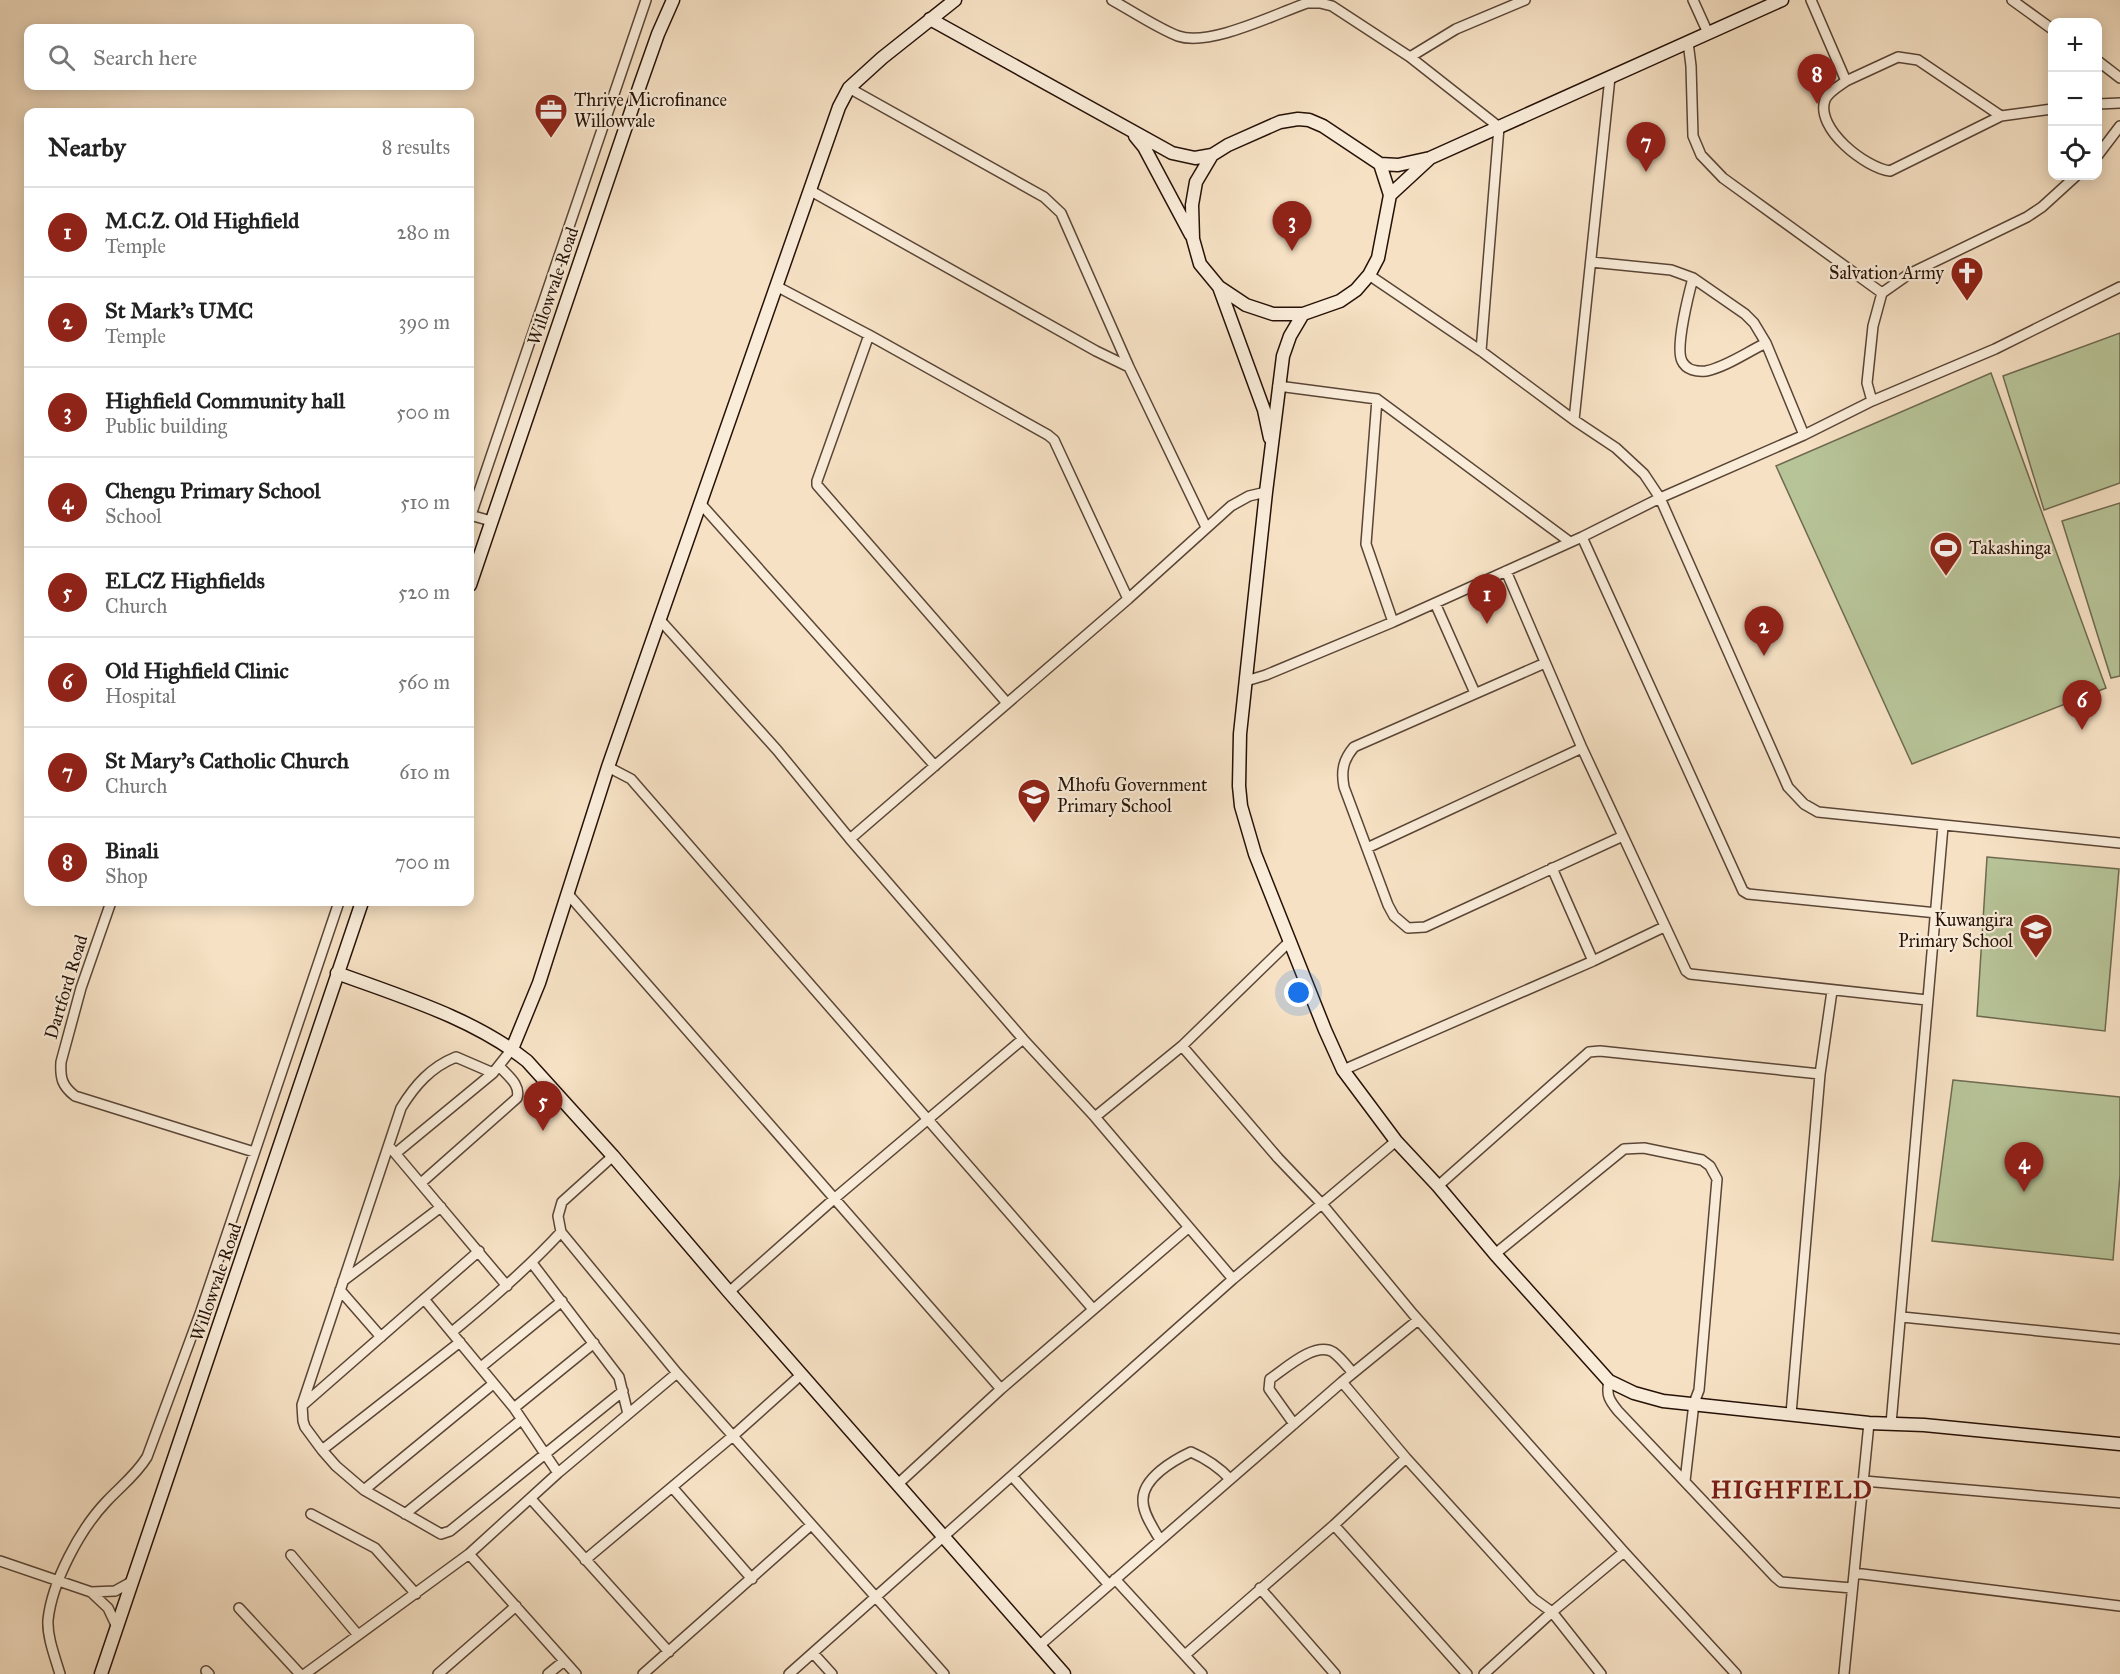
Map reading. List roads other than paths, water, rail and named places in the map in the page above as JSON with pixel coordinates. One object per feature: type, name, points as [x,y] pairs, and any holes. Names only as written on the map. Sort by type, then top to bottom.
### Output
[{"type":"street","points":[[474,504],[646,0]]},
{"type":"street","name":"Willowvale Road","points":[[474,573],[640,85],[673,0]]},
{"type":"street","points":[[396,1154],[497,1070],[512,1049],[539,983],[608,767],[839,107],[849,88],[882,58],[955,0]]},
{"type":"street","points":[[1112,0],[1178,36],[1193,38],[1214,37],[1307,3],[1332,6],[1410,57],[1499,127]]},
{"type":"street","points":[[1124,7],[1132,0]]},
{"type":"street","points":[[1410,57],[1456,29],[1525,0]]},
{"type":"street","points":[[1693,0],[1708,33]]},
{"type":"street","points":[[930,19],[1172,153],[1195,158],[1212,155],[1228,145],[1280,122],[1298,119],[1309,120],[1323,126],[1380,164],[1398,165],[1430,158],[1782,0]]},
{"type":"street","points":[[1811,0],[1846,81]]},
{"type":"street","points":[[2012,0],[2048,26]]},
{"type":"street","points":[[1688,42],[1693,136],[1701,155],[1723,178],[1882,293]]},
{"type":"street","points":[[2001,116],[1918,60],[1906,57],[1898,57],[1846,81],[1829,94],[1825,101],[1824,114],[1828,125],[1838,138],[1866,163],[1879,170],[1890,171],[2001,116],[2048,110]]},
{"type":"street","points":[[2102,65],[2120,78]]},
{"type":"street","points":[[1574,420],[1610,77]]},
{"type":"street","points":[[849,88],[1044,197],[1061,213],[1129,367],[1206,526]]},
{"type":"street","points":[[2102,104],[2120,103]]},
{"type":"street","points":[[2102,149],[2120,126]]},
{"type":"street","points":[[1482,351],[1499,127]]},
{"type":"street","points":[[1131,131],[1144,147],[1193,239],[1200,264],[1219,287],[1246,305],[1273,314],[1303,314],[1340,302],[1369,276],[1378,258],[1390,195],[1380,164]]},
{"type":"street","points":[[1193,239],[1192,205],[1196,182],[1212,155]]},
{"type":"street","points":[[1390,195],[1430,158]]},
{"type":"street","points":[[1872,401],[1867,383],[1873,326],[1882,293],[1909,274],[2027,217],[2042,207],[2072,180]]},
{"type":"street","points":[[811,191],[1096,351],[1129,367]]},
{"type":"street","points":[[1591,262],[1671,270],[1694,278],[1746,314],[1766,343],[1804,435]]},
{"type":"street","points":[[1369,276],[1482,351],[1629,459],[1644,474],[1660,498],[1788,787],[1804,804],[1818,812],[2120,843]]},
{"type":"street","points":[[1694,278],[1680,346],[1681,360],[1687,368],[1696,371],[1714,369],[1766,343]]},
{"type":"street","points":[[776,286],[1054,440],[1128,599]]},
{"type":"street","points":[[1219,287],[1264,410],[1271,445]]},
{"type":"street","points":[[1246,681],[1266,675],[1393,622],[1582,537],[1660,498],[1804,435],[1872,401],[1995,350],[2120,287]]},
{"type":"street","points":[[1303,314],[1290,336],[1283,356],[1278,386],[1276,422],[1271,445],[1240,734],[1239,786],[1241,806],[1255,854],[1343,1070],[1396,1142],[1438,1186],[1495,1254],[1609,1381],[1648,1398],[1869,1424],[2120,1444]]},
{"type":"street","points":[[868,335],[817,485],[1007,703]]},
{"type":"street","points":[[1278,386],[1377,399],[1570,542]]},
{"type":"street","points":[[1377,399],[1366,544],[1393,622]]},
{"type":"street","points":[[850,838],[1128,599],[1206,526],[1231,506],[1249,496],[1266,492]]},
{"type":"street","points":[[700,503],[935,766]]},
{"type":"street","points":[[474,517],[491,521]]},
{"type":"street","points":[[1582,537],[1743,891],[1748,894],[1937,913]]},
{"type":"street","points":[[1506,571],[1582,748],[1683,967],[1690,974],[1927,1000]]},
{"type":"street","points":[[1435,603],[1475,693]]},
{"type":"street","points":[[661,621],[777,750],[1023,1039],[1095,1117],[1233,1279]]},
{"type":"street","points":[[1545,663],[1354,747],[1345,757],[1342,777],[1344,787],[1388,904],[1394,916],[1407,928],[1425,927],[1623,836]]},
{"type":"street","points":[[1367,848],[1582,748]]},
{"type":"street","points":[[608,767],[631,779],[1093,1309]]},
{"type":"street","points":[[1891,1424],[1943,826]]},
{"type":"street","points":[[1552,868],[1593,961]]},
{"type":"street","points":[[568,894],[1001,1389]]},
{"type":"street","name":"Dartford Road","points":[[110,906],[81,988],[61,1062],[60,1075],[63,1084],[75,1096],[254,1152]]},
{"type":"street","points":[[60,1674],[48,1620],[58,1582],[71,1552],[92,1519],[140,1468],[147,1457],[201,1311],[338,906]]},
{"type":"street","name":"Willowvale Road","points":[[101,1674],[361,906]]},
{"type":"street","points":[[1343,1070],[1593,961],[1664,927]]},
{"type":"street","points":[[1095,1117],[1182,1046],[1290,941]]},
{"type":"street","points":[[338,973],[485,1032],[528,1061],[1064,1674]]},
{"type":"street","points":[[1791,1414],[1820,1074],[1832,991]]},
{"type":"street","points":[[729,1292],[835,1198],[1023,1039]]},
{"type":"street","points":[[1182,1046],[1278,1158],[1322,1204],[1418,1320],[1736,1674]]},
{"type":"street","points":[[1438,1186],[1589,1052],[1600,1051],[1820,1074]]},
{"type":"street","points":[[420,1183],[517,1098],[519,1089],[517,1085],[497,1070],[456,1057],[442,1062],[415,1086],[401,1108],[302,1405],[303,1421],[322,1450],[336,1466],[364,1490],[436,1532],[446,1533],[623,1391]]},
{"type":"street","points":[[789,1674],[1233,1279],[1396,1142]]},
{"type":"street","points":[[389,1146],[480,1251],[507,1286]]},
{"type":"street","points":[[1495,1254],[1624,1149],[1644,1148],[1707,1163],[1717,1179],[1700,1390],[1694,1403],[1685,1481]]},
{"type":"street","points":[[613,1156],[561,1202],[558,1216],[561,1232],[677,1373],[944,1674]]},
{"type":"street","points":[[341,1285],[441,1207]]},
{"type":"street","points":[[899,1483],[1001,1389],[1188,1228]]},
{"type":"street","points":[[452,1332],[507,1286],[561,1232]]},
{"type":"street","points":[[302,1405],[480,1251]]},
{"type":"street","points":[[532,1263],[619,1377],[628,1414]]},
{"type":"street","points":[[341,1285],[381,1337]]},
{"type":"street","points":[[424,1299],[514,1408],[558,1473]]},
{"type":"street","points":[[481,1367],[562,1301]]},
{"type":"street","points":[[1902,1317],[2120,1339]]},
{"type":"street","points":[[1040,1645],[1342,1382],[1418,1320]]},
{"type":"street","points":[[322,1450],[460,1342]]},
{"type":"street","points":[[514,1408],[594,1343]]},
{"type":"street","points":[[1294,1424],[1269,1389],[1270,1379],[1309,1353],[1323,1349],[1332,1352],[1353,1373]]},
{"type":"street","points":[[305,1674],[469,1554],[558,1473],[677,1373]]},
{"type":"street","points":[[585,1560],[734,1435],[802,1374]]},
{"type":"street","points":[[1609,1381],[1608,1398],[1781,1582],[1852,1588]]},
{"type":"street","points":[[1342,1382],[1406,1458],[1534,1599],[1552,1612],[1602,1674]]},
{"type":"street","points":[[364,1490],[493,1384]]},
{"type":"street","points":[[405,1514],[521,1420]]},
{"type":"street","points":[[1844,1674],[1869,1424]]},
{"type":"street","points":[[1160,1540],[1147,1516],[1142,1500],[1148,1485],[1159,1472],[1174,1460],[1191,1452],[1219,1467],[1230,1479]]},
{"type":"street","points":[[1185,1655],[1260,1587],[1334,1525],[1406,1458]]},
{"type":"street","points":[[1012,1476],[1202,1674]]},
{"type":"street","points":[[1864,1481],[2120,1503]]},
{"type":"street","points":[[672,1487],[752,1579]]},
{"type":"street","points":[[531,1499],[669,1652]]},
{"type":"street","points":[[311,1514],[375,1548],[416,1594]]},
{"type":"street","points":[[1334,1525],[1467,1674]]},
{"type":"street","points":[[643,1674],[811,1526]]},
{"type":"street","points":[[1484,1674],[1552,1612],[1624,1552]]},
{"type":"street","points":[[469,1554],[576,1674]]},
{"type":"street","points":[[291,1555],[358,1635]]},
{"type":"street","points":[[0,1561],[91,1592],[115,1591],[133,1581]]},
{"type":"street","points":[[1854,1574],[2120,1606]]},
{"type":"street","points":[[1260,1587],[1335,1674]]},
{"type":"street","points":[[91,1592],[108,1608],[117,1627]]},
{"type":"street","points":[[438,1674],[516,1606]]},
{"type":"street","points":[[239,1608],[300,1674]]},
{"type":"street","points":[[813,1653],[832,1674]]},
{"type":"street","points":[[548,1674],[564,1660]]},
{"type":"place","name":"Binali","points":[[1817,104]]},
{"type":"place","name":"Thrive Microfinance Willowvale","points":[[551,139]]},
{"type":"place","name":"St Mary's Catholic Church","points":[[1646,172]]},
{"type":"place","name":"Highfield Community hall","points":[[1292,251]]},
{"type":"place","name":"Salvation Army","points":[[1967,302]]},
{"type":"place","name":"Takashinga","points":[[1946,577]]},
{"type":"place","name":"M.C.Z. Old Highfield","points":[[1487,624]]},
{"type":"place","name":"St Mark's UMC","points":[[1764,656]]},
{"type":"place","name":"Old Highfield Clinic","points":[[2082,730]]},
{"type":"place","name":"Mhofu Government Primary School","points":[[1034,824]]},
{"type":"place","name":"Kuwangira Primary School","points":[[2036,959]]},
{"type":"place","name":"ELCZ Highfields","points":[[543,1131]]},
{"type":"place","name":"Chengu Primary School","points":[[2024,1192]]},
{"type":"district","name":"HIGHFIELD","points":[[1792,1490]]}]
